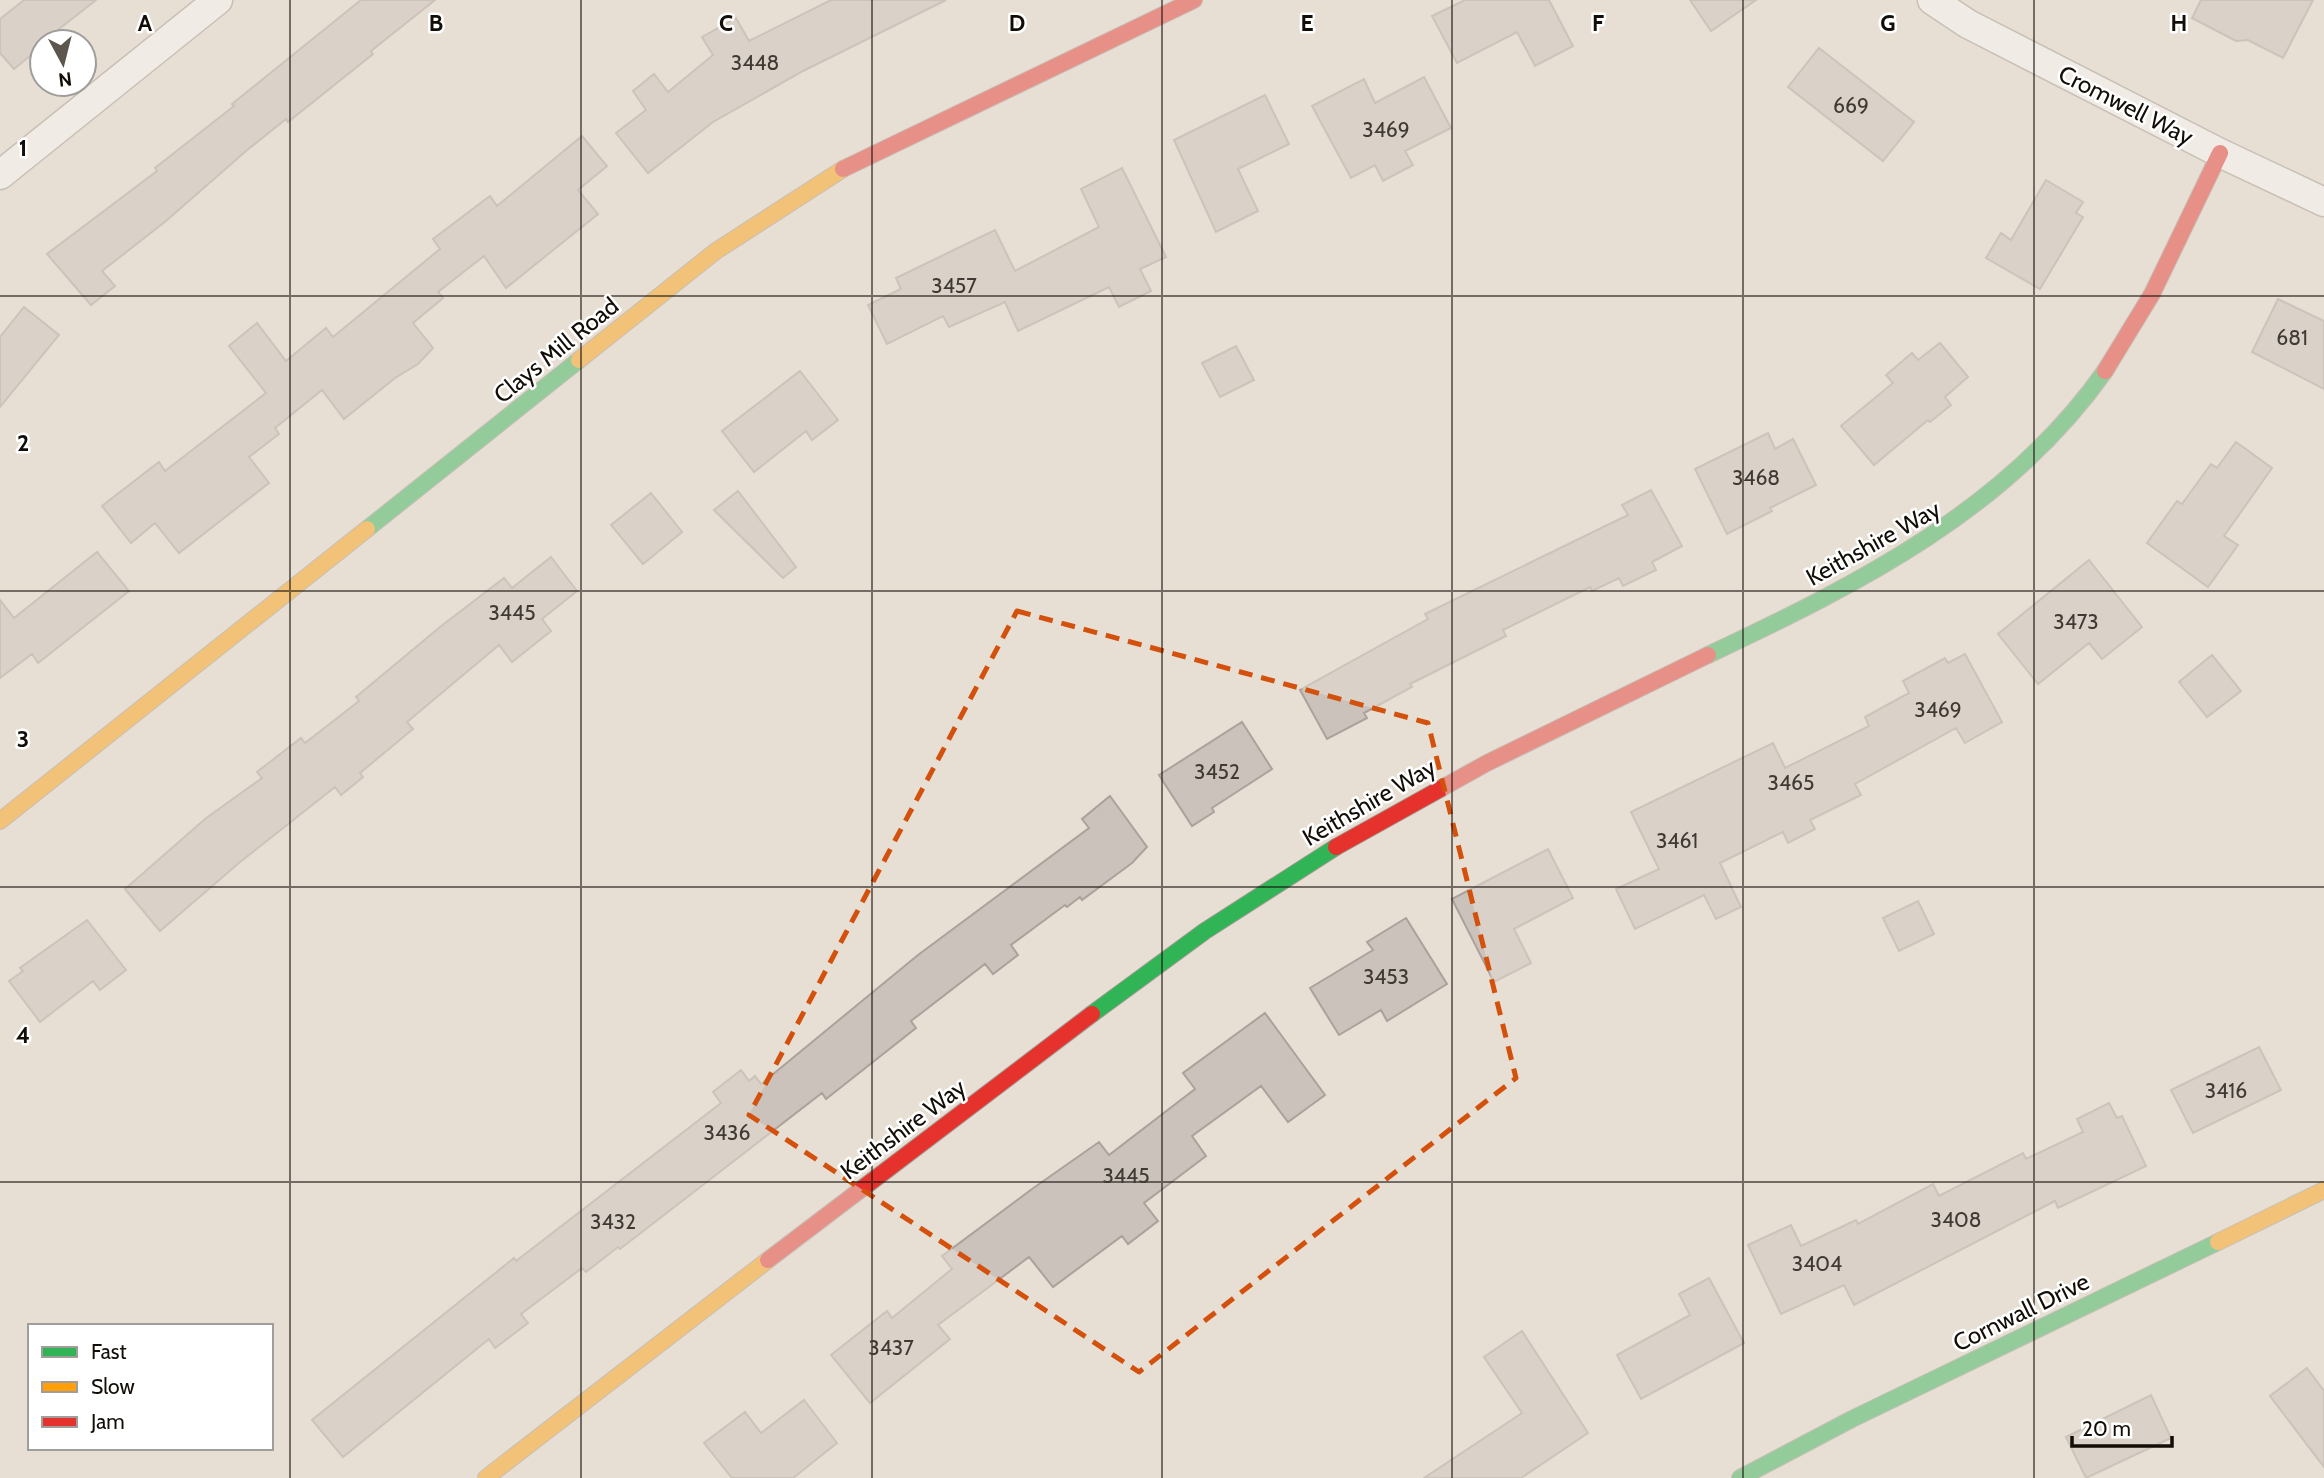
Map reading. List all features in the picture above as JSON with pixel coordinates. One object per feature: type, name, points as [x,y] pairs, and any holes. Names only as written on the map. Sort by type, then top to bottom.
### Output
[{"type":"street","points":[[0,175],[218,0]]},
{"type":"street","name":"Clays Mill Road","points":[[0,821],[716,251],[787,201],[828,176],[1194,0]]},
{"type":"street","name":"Cromwell Way","points":[[1932,0],[1968,24],[2220,153],[2324,202]]},
{"type":"street","name":"Keithshire Way","points":[[486,1478],[1131,984],[1298,870],[1485,762],[1743,639],[1921,548],[1972,511],[2019,471],[2063,426],[2108,370],[2152,294],[2220,153]]},
{"type":"street","name":"Cornwall Drive","points":[[1740,1478],[1852,1419],[2324,1190]]},
{"type":"highlighted area","points":[[1017,611],[1428,723],[1516,1078],[1139,1372],[749,1115]]},
{"type":"building","points":[[24,0],[96,0],[60,28],[28,28],[28,58],[14,69],[0,53],[0,19]]},
{"type":"building","points":[[361,0],[435,0],[371,51],[373,54],[288,122],[286,119],[246,151],[166,221],[102,271],[115,286],[91,305],[47,254],[157,171],[155,168]]},
{"type":"building","points":[[831,0],[946,0],[803,71],[713,122],[648,173],[616,133],[646,110],[633,91],[654,74],[668,92],[713,55],[702,37],[736,18],[749,41]]},
{"type":"building","points":[[1465,0],[1549,0],[1573,46],[1535,66],[1517,32],[1457,63],[1432,16]]},
{"type":"building","points":[[1690,0],[1756,0],[1711,31]]},
{"type":"building","points":[[2201,0],[2313,0],[2283,58],[2248,40],[2236,41],[2192,18]]},
{"type":"building","points":[[1819,48],[1914,122],[1883,161],[1788,87]]},
{"type":"building","points":[[1424,77],[1451,128],[1405,151],[1413,165],[1383,181],[1375,165],[1351,178],[1312,106],[1364,79],[1375,103]]},
{"type":"building","points":[[1265,95],[1289,144],[1238,169],[1258,211],[1216,232],[1174,140]]},
{"type":"building","points":[[582,136],[607,166],[578,190],[598,214],[506,288],[484,256],[438,292],[443,298],[413,323],[433,348],[418,364],[395,378],[344,419],[322,390],[275,428],[279,434],[249,457],[269,483],[179,553],[155,523],[131,543],[102,506],[159,462],[165,471],[266,393],[229,346],[257,323],[286,361],[326,328],[333,337],[440,249],[433,239],[490,196],[497,206]]},
{"type":"building","points":[[1122,168],[1166,257],[1140,269],[1151,291],[1119,307],[1109,287],[1018,331],[1005,302],[949,327],[943,316],[887,344],[868,305],[901,289],[896,278],[995,230],[1015,271],[1099,227],[1081,189]]},
{"type":"building","points":[[2046,180],[2083,202],[2076,213],[2083,217],[2040,289],[1986,258],[2001,233],[2011,240]]},
{"type":"building","points":[[2278,299],[2324,321],[2324,389],[2252,352]]},
{"type":"building","points":[[24,307],[59,335],[0,407],[0,337]]},
{"type":"building","points":[[1940,343],[1968,377],[1945,397],[1951,405],[1930,422],[1928,420],[1874,465],[1841,426],[1893,383],[1886,375],[1912,353],[1918,360]]},
{"type":"building","points":[[1236,346],[1254,380],[1220,397],[1202,363]]},
{"type":"building","points":[[800,371],[838,420],[812,440],[806,431],[754,472],[722,431]]},
{"type":"building","points":[[1768,433],[1775,449],[1793,439],[1816,485],[1727,534],[1695,469]]},
{"type":"building","points":[[2236,442],[2272,468],[2224,536],[2238,545],[2208,587],[2147,543],[2177,501],[2182,504],[2211,464],[2217,468]]},
{"type":"building","points":[[1651,490],[1682,546],[1652,562],[1656,570],[1623,586],[1619,578],[1592,591],[1590,587],[1503,630],[1506,636],[1410,684],[1412,687],[1364,713],[1367,718],[1327,739],[1300,690],[1428,619],[1425,614],[1628,515],[1622,505]]},
{"type":"building","points":[[738,491],[796,567],[783,578],[714,510]]},
{"type":"building","points":[[651,493],[682,532],[643,564],[611,525]]},
{"type":"building","points":[[97,552],[129,591],[38,663],[32,654],[0,678],[0,600],[14,618]]},
{"type":"building","points":[[551,557],[577,591],[542,619],[551,631],[512,662],[499,645],[407,722],[413,729],[360,773],[363,777],[341,795],[335,787],[240,862],[160,931],[125,889],[205,819],[262,778],[257,772],[301,738],[305,743],[359,701],[356,697],[440,627],[504,578],[512,588]]},
{"type":"building","points":[[2089,560],[2142,627],[2102,659],[2089,643],[2038,684],[1998,634]]},
{"type":"building","points":[[1965,654],[2002,722],[1965,743],[1956,728],[1855,784],[1861,795],[1810,820],[1815,829],[1788,843],[1783,832],[1720,863],[1741,907],[1716,919],[1704,895],[1635,929],[1616,889],[1659,869],[1631,812],[1773,743],[1785,768],[1869,726],[1865,717],[1909,693],[1903,681],[1945,658],[1948,663]]},
{"type":"building","points":[[2212,655],[2241,691],[2207,717],[2179,682]]},
{"type":"building","points":[[1242,722],[1272,769],[1212,808],[1214,812],[1192,826],[1159,775]]},
{"type":"building","points":[[1110,796],[1147,847],[1132,863],[1082,900],[1080,897],[1067,907],[1065,905],[1011,945],[1018,955],[993,974],[985,964],[911,1021],[916,1028],[826,1099],[822,1093],[620,1249],[618,1247],[586,1272],[582,1268],[521,1314],[528,1323],[495,1348],[489,1339],[343,1457],[312,1420],[514,1258],[516,1261],[721,1103],[713,1092],[741,1070],[749,1081],[755,1076],[761,1084],[918,955],[1089,828],[1082,819]]},
{"type":"building","points":[[1548,849],[1573,898],[1514,929],[1531,963],[1494,982],[1452,899]]},
{"type":"building","points":[[1918,901],[1934,934],[1899,951],[1883,918]]},
{"type":"building","points":[[1406,918],[1447,984],[1387,1021],[1381,1010],[1339,1035],[1310,988],[1373,950],[1367,942]]},
{"type":"building","points":[[87,920],[126,970],[100,990],[93,981],[40,1022],[9,981],[23,971],[20,968]]},
{"type":"building","points":[[1265,1013],[1325,1095],[1288,1122],[1261,1086],[1192,1136],[1206,1156],[1144,1203],[1158,1221],[1128,1244],[1122,1236],[1053,1287],[1029,1257],[938,1325],[950,1339],[870,1403],[831,1355],[887,1311],[892,1318],[952,1269],[942,1256],[1032,1189],[1099,1142],[1109,1155],[1195,1089],[1183,1073]]},
{"type":"building","points":[[2259,1047],[2281,1090],[2193,1133],[2171,1090]]},
{"type":"building","points":[[2109,1103],[2117,1118],[2122,1116],[2146,1166],[2058,1208],[2055,1201],[1854,1305],[1844,1285],[1781,1314],[1748,1245],[1791,1225],[1801,1246],[1856,1220],[1858,1224],[1933,1184],[1939,1196],[2023,1153],[2026,1159],[2083,1132],[2077,1119]]},
{"type":"building","points":[[1709,1278],[1744,1343],[1641,1399],[1617,1355],[1690,1315],[1679,1294]]},
{"type":"building","points":[[1522,1331],[1588,1433],[1521,1478],[1424,1478],[1522,1413],[1484,1357]]},
{"type":"building","points":[[2307,1368],[2324,1391],[2324,1467],[2270,1396]]},
{"type":"building","points":[[2151,1395],[2171,1438],[2086,1478],[2066,1437]]},
{"type":"building","points":[[804,1400],[837,1443],[793,1478],[732,1478],[704,1443],[745,1412],[761,1433]]},
{"type":"traffic: fast","points":[[367,529],[579,360]]},
{"type":"traffic: fast","points":[[1708,655],[1874,571],[1976,503],[2023,464],[2066,420],[2105,371]]},
{"type":"traffic: fast","points":[[1092,1014],[1205,931],[1336,847]]},
{"type":"traffic: fast","points":[[1740,1478],[1852,1419],[2218,1242]]},
{"type":"traffic: slow","points":[[579,360],[716,251],[843,169]]},
{"type":"traffic: slow","points":[[0,821],[367,529]]},
{"type":"traffic: slow","points":[[2218,1242],[2324,1190]]},
{"type":"traffic: slow","points":[[486,1478],[768,1260]]},
{"type":"traffic: jam","points":[[843,169],[1194,0]]},
{"type":"traffic: jam","points":[[2105,371],[2152,294],[2220,153]]},
{"type":"traffic: jam","points":[[1336,847],[1487,763],[1708,655]]},
{"type":"traffic: jam","points":[[768,1260],[1092,1014]]}]
